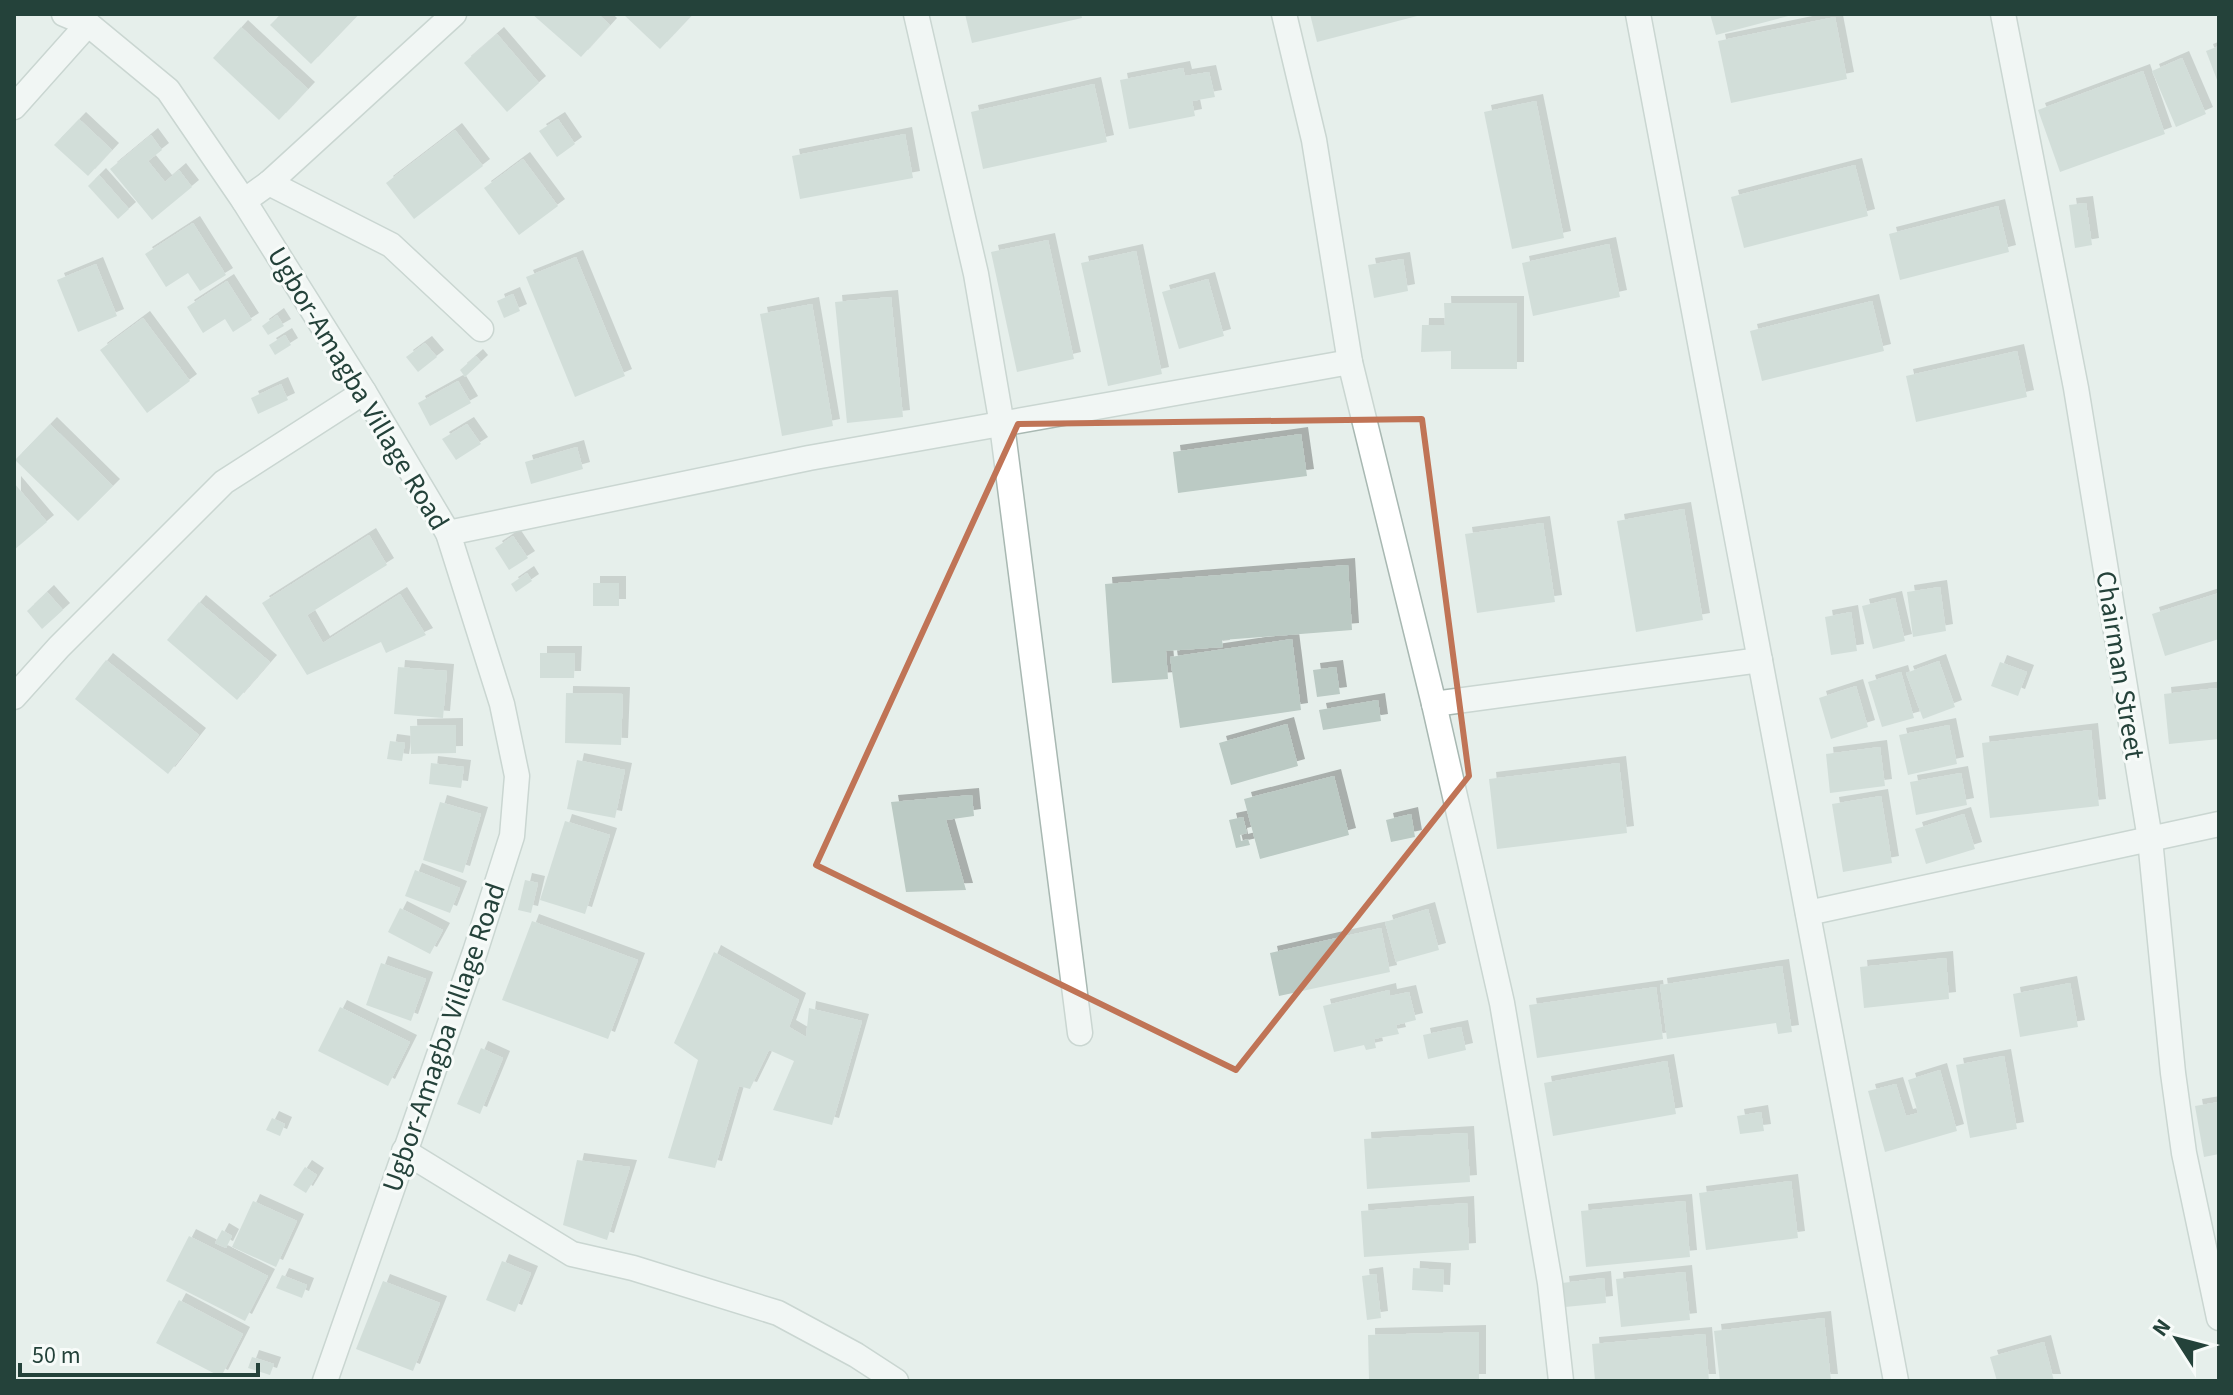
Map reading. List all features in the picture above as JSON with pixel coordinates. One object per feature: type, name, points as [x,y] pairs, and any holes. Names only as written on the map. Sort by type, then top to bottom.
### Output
[{"type":"street","name":"Ugbor-Amagba Village Road","points":[[64,14],[88,24],[168,90],[244,201],[448,533],[502,704],[517,776],[512,836],[475,952],[325,1381]]},
{"type":"street","points":[[244,201],[269,183],[454,14]]},
{"type":"street","points":[[916,14],[976,274],[1002,425],[1080,1033]]},
{"type":"street","points":[[1284,14],[1314,140],[1350,362],[1434,704],[1502,1003],[1550,1283],[1561,1381]]},
{"type":"street","points":[[1638,14],[1896,1381]]},
{"type":"street","name":"Chairman Street","points":[[2003,14],[2076,388],[2150,839],[2184,1153],[2219,1318]]},
{"type":"street","points":[[14,107],[88,24]]},
{"type":"street","points":[[269,183],[391,245],[481,329]]},
{"type":"street","points":[[448,533],[809,458],[1350,362]]},
{"type":"street","points":[[14,697],[59,647],[224,482],[364,392]]},
{"type":"street","points":[[1434,704],[1760,660]]},
{"type":"street","points":[[1808,913],[2219,824]]},
{"type":"street","points":[[404,1151],[572,1254],[633,1268],[778,1313],[856,1355],[896,1381]]},
{"type":"street","points":[[855,1381],[856,1355]]},
{"type":"highlighted area","points":[[1422,419],[1469,776],[1236,1070],[816,865],[1018,424]]},
{"type":"building","points":[[281,14],[359,14],[311,64],[270,25]]},
{"type":"building","points":[[532,14],[598,14],[610,25],[581,57]]},
{"type":"building","points":[[623,14],[693,14],[660,49]]},
{"type":"building","points":[[965,14],[1081,14],[1082,18],[972,43]]},
{"type":"building","points":[[1310,14],[1421,14],[1421,15],[1317,42]]},
{"type":"building","points":[[1710,14],[1791,14],[1792,15],[1716,35]]},
{"type":"building","points":[[1835,17],[1847,79],[1731,103],[1718,41]]},
{"type":"building","points":[[241,27],[308,89],[279,120],[213,58]]},
{"type":"building","points":[[497,34],[539,83],[507,112],[464,63]]},
{"type":"building","points":[[2219,46],[2219,85],[2206,51]]},
{"type":"building","points":[[2182,58],[2206,114],[2176,127],[2152,71]]},
{"type":"building","points":[[1183,68],[1185,76],[1209,72],[1215,97],[1192,101],[1195,116],[1129,129],[1120,80]]},
{"type":"building","points":[[2143,71],[2165,134],[2060,172],[2038,110]]},
{"type":"building","points":[[1094,84],[1107,142],[983,169],[971,112]]},
{"type":"building","points":[[1536,101],[1564,238],[1512,249],[1484,112]]},
{"type":"building","points":[[79,119],[112,150],[88,176],[54,145]]},
{"type":"building","points":[[558,119],[575,144],[557,157],[539,131]]},
{"type":"building","points":[[455,130],[483,166],[414,219],[386,183]]},
{"type":"building","points":[[905,134],[913,178],[800,199],[792,156]]},
{"type":"building","points":[[151,135],[162,150],[148,161],[165,182],[179,170],[192,187],[152,220],[110,169]]},
{"type":"building","points":[[523,159],[558,206],[519,235],[484,188]]},
{"type":"building","points":[[1855,165],[1868,216],[1744,248],[1731,197]]},
{"type":"building","points":[[99,175],[129,209],[118,219],[88,186]]},
{"type":"building","points":[[2086,203],[2092,245],[2075,248],[2069,205]]},
{"type":"building","points":[[1998,206],[2009,252],[1900,280],[1889,234]]},
{"type":"building","points":[[193,223],[226,275],[200,291],[188,273],[166,287],[145,254]]},
{"type":"building","points":[[1048,240],[1074,359],[1017,372],[991,252]]},
{"type":"building","points":[[1609,244],[1620,297],[1533,316],[1522,263]]},
{"type":"building","points":[[1136,251],[1162,374],[1108,386],[1081,263]]},
{"type":"building","points":[[576,257],[625,376],[575,397],[526,277]]},
{"type":"building","points":[[1403,259],[1408,291],[1374,298],[1368,265]]},
{"type":"building","points":[[96,264],[117,316],[78,332],[57,280]]},
{"type":"building","points":[[1208,279],[1224,336],[1179,349],[1162,292]]},
{"type":"building","points":[[227,281],[252,320],[233,332],[225,319],[203,333],[187,307]]},
{"type":"building","points":[[513,294],[520,311],[504,318],[497,301]]},
{"type":"building","points":[[891,297],[903,417],[847,423],[835,302]]},
{"type":"building","points":[[1872,301],[1884,351],[1762,381],[1750,331]]},
{"type":"building","points":[[1444,303],[1517,303],[1517,369],[1451,369],[1451,351],[1421,352],[1422,325],[1445,325]]},
{"type":"building","points":[[812,304],[833,426],[782,436],[760,314]]},
{"type":"building","points":[[277,315],[284,326],[268,335],[262,326]]},
{"type":"building","points":[[143,318],[190,381],[147,413],[100,350]]},
{"type":"building","points":[[285,335],[291,345],[275,355],[269,345]]},
{"type":"building","points":[[425,343],[437,357],[418,372],[406,357]]},
{"type":"building","points":[[2017,351],[2027,397],[1916,422],[1906,376]]},
{"type":"building","points":[[476,356],[481,362],[465,377],[460,370]]},
{"type":"building","points":[[458,381],[471,403],[430,426],[418,403]]},
{"type":"building","points":[[281,384],[288,400],[258,414],[251,398]]},
{"type":"building","points":[[50,424],[113,486],[78,521],[15,460]]},
{"type":"building","points":[[467,424],[481,444],[456,460],[442,439]]},
{"type":"building","points":[[1301,434],[1307,476],[1178,493],[1173,452]]},
{"type":"building","points":[[577,447],[583,469],[531,484],[525,462]]},
{"type":"building","points":[[14,483],[47,522],[14,550]]},
{"type":"building","points":[[1684,509],[1703,620],[1636,632],[1617,521]]},
{"type":"building","points":[[1543,523],[1555,602],[1477,613],[1465,534]]},
{"type":"building","points":[[369,535],[387,565],[307,615],[323,643],[400,594],[426,635],[386,653],[381,642],[307,675],[262,603]]},
{"type":"building","points":[[513,536],[528,558],[509,570],[495,548]]},
{"type":"building","points":[[1348,565],[1352,630],[1222,640],[1223,647],[1166,651],[1168,679],[1112,683],[1105,584]]},
{"type":"building","points":[[527,573],[532,581],[516,592],[511,584]]},
{"type":"building","points":[[593,583],[619,583],[619,606],[593,606]]},
{"type":"building","points":[[1940,587],[1946,631],[1913,637],[1907,592]]},
{"type":"building","points":[[47,592],[63,610],[42,629],[27,611]]},
{"type":"building","points":[[2219,593],[2219,639],[2165,656],[2152,614]]},
{"type":"building","points":[[1895,598],[1905,641],[1873,649],[1862,606]]},
{"type":"building","points":[[199,602],[270,662],[237,700],[167,640]]},
{"type":"building","points":[[1851,612],[1857,651],[1831,655],[1825,617]]},
{"type":"building","points":[[1292,639],[1301,710],[1180,728],[1170,657]]},
{"type":"building","points":[[540,653],[575,653],[574,678],[540,678]]},
{"type":"building","points":[[106,660],[199,735],[168,774],[75,699]]},
{"type":"building","points":[[1939,661],[1955,707],[1923,719],[1906,673]]},
{"type":"building","points":[[2000,662],[2027,672],[2018,696],[1991,686]]},
{"type":"building","points":[[398,667],[447,671],[443,718],[394,714]]},
{"type":"building","points":[[1336,667],[1340,694],[1317,697],[1313,670]]},
{"type":"building","points":[[1901,672],[1914,718],[1882,727],[1868,682]]},
{"type":"building","points":[[1856,686],[1868,727],[1831,739],[1819,698]]},
{"type":"building","points":[[2217,688],[2219,739],[2169,744],[2164,694]]},
{"type":"building","points":[[566,693],[623,694],[621,745],[565,743]]},
{"type":"building","points":[[1378,700],[1381,721],[1323,730],[1319,710]]},
{"type":"building","points":[[1287,724],[1298,766],[1231,785],[1219,743]]},
{"type":"building","points":[[456,725],[456,753],[411,754],[410,726]]},
{"type":"building","points":[[1949,725],[1957,764],[1908,775],[1899,735]]},
{"type":"building","points":[[2091,730],[2099,806],[1990,818],[1982,743]]},
{"type":"building","points":[[390,741],[405,743],[402,761],[387,759]]},
{"type":"building","points":[[1880,747],[1885,786],[1830,793],[1826,754]]},
{"type":"building","points":[[577,760],[625,770],[615,818],[567,809]]},
{"type":"building","points":[[431,763],[464,767],[461,788],[429,784]]},
{"type":"building","points":[[1619,763],[1627,833],[1497,849],[1489,779]]},
{"type":"building","points":[[1961,773],[1967,805],[1916,815],[1910,782]]},
{"type":"building","points":[[1334,776],[1349,835],[1260,859],[1244,799]]},
{"type":"building","points":[[972,795],[974,816],[946,820],[966,890],[906,892],[891,802]]},
{"type":"building","points":[[1881,796],[1892,863],[1843,872],[1832,804]]},
{"type":"building","points":[[440,802],[481,814],[463,873],[423,860]]},
{"type":"building","points":[[1411,814],[1415,837],[1391,842],[1386,820]]},
{"type":"building","points":[[1964,814],[1975,849],[1926,864],[1915,829]]},
{"type":"building","points":[[1243,817],[1247,833],[1240,835],[1241,841],[1248,839],[1250,845],[1236,848],[1229,820]]},
{"type":"building","points":[[565,821],[610,835],[585,914],[540,900]]},
{"type":"building","points":[[415,870],[460,888],[450,913],[405,896]]},
{"type":"building","points":[[525,880],[538,883],[531,913],[518,910]]},
{"type":"building","points":[[400,908],[443,930],[430,954],[388,932]]},
{"type":"building","points":[[1428,909],[1439,950],[1396,962],[1385,922]]},
{"type":"building","points":[[532,921],[638,960],[608,1039],[502,1000]]},
{"type":"building","points":[[1381,928],[1390,972],[1279,996],[1270,953]]},
{"type":"building","points":[[714,952],[799,1000],[789,1027],[806,1037],[809,1008],[862,1021],[832,1125],[773,1110],[794,1061],[769,1050],[750,1089],[739,1086],[715,1168],[668,1158],[698,1060],[674,1043]]},
{"type":"building","points":[[1946,958],[1949,999],[1864,1008],[1860,967]]},
{"type":"building","points":[[381,963],[426,979],[411,1021],[366,1005]]},
{"type":"building","points":[[1782,966],[1792,1032],[1778,1034],[1776,1023],[1667,1039],[1660,985]]},
{"type":"building","points":[[2070,983],[2078,1027],[2020,1037],[2013,994]]},
{"type":"building","points":[[1656,987],[1663,1039],[1537,1058],[1529,1005]]},
{"type":"building","points":[[1389,990],[1390,996],[1409,992],[1416,1020],[1396,1025],[1399,1034],[1374,1039],[1376,1048],[1366,1050],[1364,1045],[1334,1052],[1323,1006]]},
{"type":"building","points":[[340,1007],[410,1042],[388,1086],[318,1051]]},
{"type":"building","points":[[1461,1027],[1466,1050],[1428,1059],[1423,1035]]},
{"type":"building","points":[[481,1048],[503,1058],[480,1114],[457,1104]]},
{"type":"building","points":[[2004,1056],[2017,1129],[1970,1138],[1956,1065]]},
{"type":"building","points":[[1667,1061],[1676,1114],[1553,1136],[1544,1083]]},
{"type":"building","points":[[1940,1070],[1957,1131],[1885,1152],[1868,1091],[1896,1084],[1906,1116],[1918,1113],[1908,1080]]},
{"type":"building","points":[[2219,1102],[2219,1154],[2204,1157],[2195,1106]]},
{"type":"building","points":[[1761,1112],[1764,1131],[1740,1134],[1737,1116]]},
{"type":"building","points":[[272,1118],[285,1124],[280,1136],[266,1130]]},
{"type":"building","points":[[1467,1133],[1470,1182],[1367,1189],[1364,1139]]},
{"type":"building","points":[[577,1160],[630,1167],[607,1240],[563,1225]]},
{"type":"building","points":[[305,1167],[317,1175],[306,1193],[293,1185]]},
{"type":"building","points":[[1791,1181],[1798,1238],[1706,1250],[1699,1193]]},
{"type":"building","points":[[253,1201],[297,1221],[276,1267],[232,1247]]},
{"type":"building","points":[[1685,1201],[1690,1257],[1586,1267],[1581,1211]]},
{"type":"building","points":[[1467,1203],[1469,1250],[1364,1257],[1361,1211]]},
{"type":"building","points":[[222,1230],[232,1236],[226,1248],[215,1243]]},
{"type":"building","points":[[189,1236],[268,1276],[245,1321],[166,1281]]},
{"type":"building","points":[[502,1261],[531,1273],[515,1312],[486,1300]]},
{"type":"building","points":[[1413,1268],[1444,1270],[1443,1292],[1412,1290]]},
{"type":"building","points":[[1685,1272],[1690,1320],[1621,1327],[1616,1279]]},
{"type":"building","points":[[1376,1274],[1381,1318],[1367,1320],[1362,1276]]},
{"type":"building","points":[[282,1275],[307,1285],[302,1298],[276,1288]]},
{"type":"building","points":[[1604,1278],[1606,1303],[1565,1307],[1562,1283]]},
{"type":"building","points":[[383,1281],[440,1303],[413,1371],[356,1349]]},
{"type":"building","points":[[179,1300],[243,1334],[221,1377],[156,1343]]},
{"type":"building","points":[[1824,1318],[1831,1381],[1720,1381],[1714,1331]]},
{"type":"building","points":[[1479,1332],[1479,1381],[1369,1381],[1368,1335]]},
{"type":"building","points":[[1705,1334],[1709,1381],[1595,1381],[1592,1344]]},
{"type":"building","points":[[2044,1342],[2054,1381],[1997,1381],[1990,1357]]},
{"type":"building","points":[[252,1357],[274,1364],[270,1375],[248,1368]]}]
